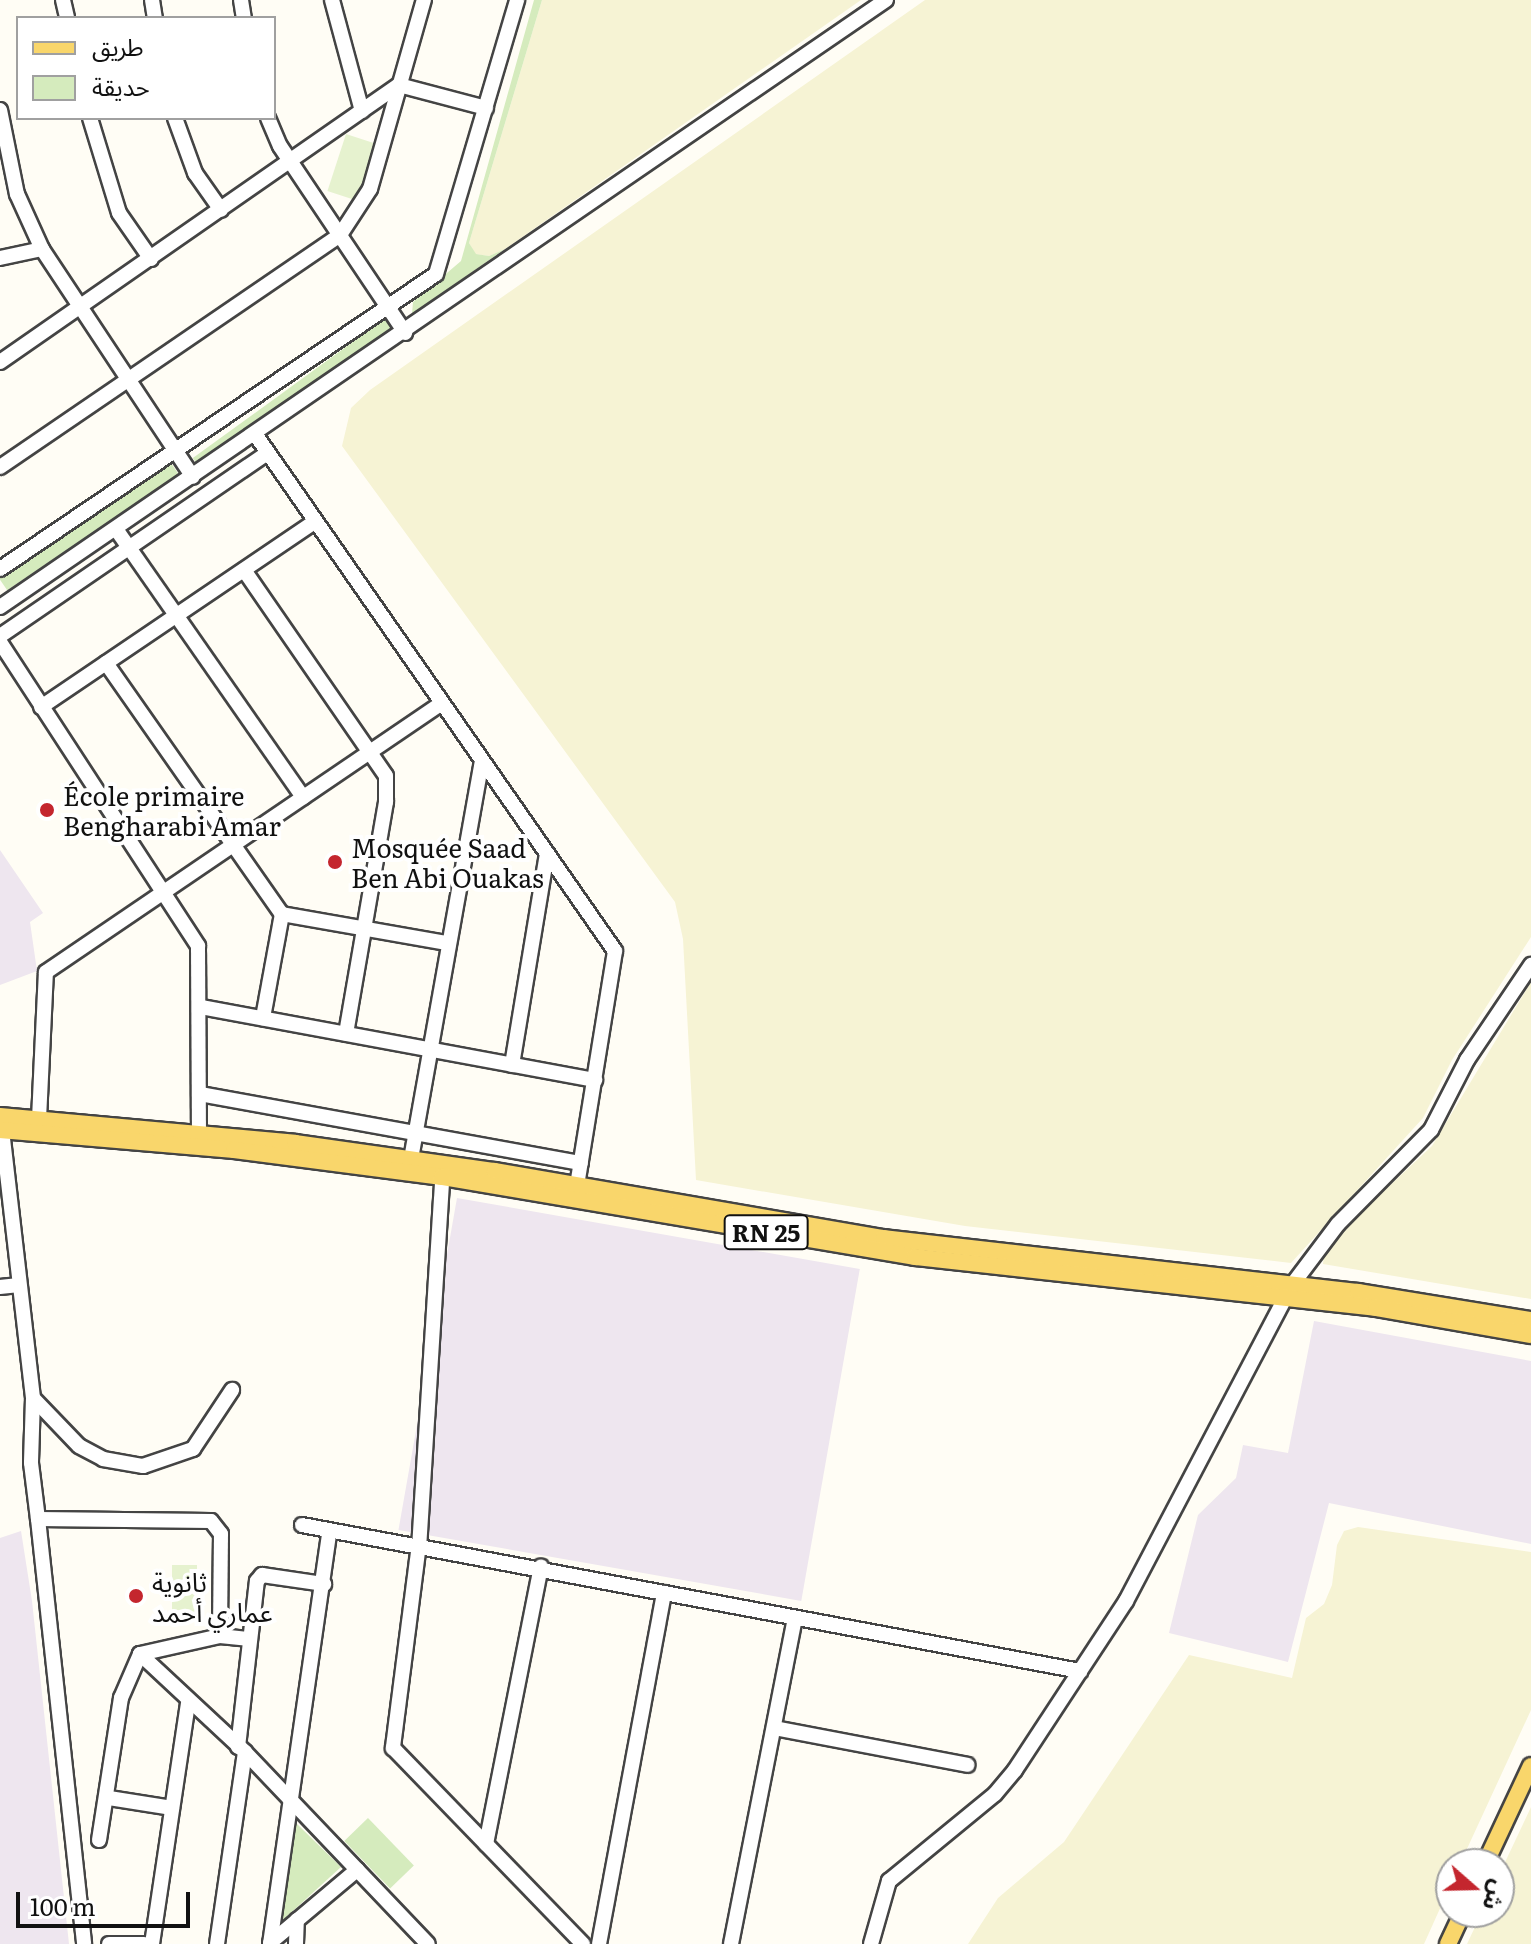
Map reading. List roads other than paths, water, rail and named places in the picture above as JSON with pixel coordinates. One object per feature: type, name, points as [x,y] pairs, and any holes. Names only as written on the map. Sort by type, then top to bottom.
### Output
[{"type":"main road","name":"RN 25","points":[[1,1126],[39,1119],[199,1133],[411,1159],[442,1170],[927,1258],[1290,1292],[1531,1335]]},
{"type":"main road","name":"RN 25","points":[[1,1126],[577,1185],[897,1240],[1531,1320]]},
{"type":"main road","points":[[1493,1848],[1531,1766]]},
{"type":"street","points":[[332,0],[362,111]]},
{"type":"street","points":[[0,467],[340,235],[370,189],[424,0]]},
{"type":"street","points":[[0,569],[436,274],[444,260],[517,0]]},
{"type":"street","points":[[0,607],[405,333],[886,0]]},
{"type":"street","points":[[0,362],[399,85],[486,108]]},
{"type":"street","points":[[0,110],[17,194],[42,249],[193,477]]},
{"type":"street","points":[[91,120],[119,213],[151,259]]},
{"type":"street","points":[[176,120],[195,173],[221,210]]},
{"type":"street","points":[[269,120],[291,162],[405,333]]},
{"type":"street","points":[[0,197],[17,194]]},
{"type":"street","points":[[0,258],[42,249]]},
{"type":"street","points":[[255,434],[313,523],[615,951],[577,1185]]},
{"type":"street","points":[[0,636],[267,453]]},
{"type":"street","points":[[41,707],[313,523]]},
{"type":"street","points":[[116,529],[303,797]]},
{"type":"street","points":[[244,570],[371,751],[388,786],[346,1034]]},
{"type":"street","points":[[0,642],[164,891],[202,955],[199,1133]]},
{"type":"street","points":[[106,663],[282,914],[447,943]]},
{"type":"street","points":[[39,1119],[46,972],[440,704]]},
{"type":"street","points":[[411,1159],[447,943],[482,762]]},
{"type":"street","points":[[512,1065],[547,854]]},
{"type":"street","points":[[263,1018],[282,914]]},
{"type":"street","points":[[871,1944],[889,1881],[995,1794],[1080,1671],[1126,1601],[1219,1418],[1290,1292],[1338,1224],[1431,1130],[1467,1060],[1531,965]]},
{"type":"street","points":[[201,1007],[595,1080]]},
{"type":"street","points":[[200,1094],[581,1163]]},
{"type":"street","points":[[1,1126],[33,1398],[31,1463],[84,1944]]},
{"type":"street","points":[[442,1170],[419,1544],[393,1748],[577,1942]]},
{"type":"street","points":[[0,1287],[19,1285]]},
{"type":"street","points":[[33,1398],[79,1446],[103,1459],[143,1466],[193,1449],[232,1390]]},
{"type":"street","points":[[38,1519],[211,1521],[221,1534],[220,1636]]},
{"type":"street","points":[[302,1525],[541,1566],[664,1593],[1080,1671]]},
{"type":"street","points":[[270,1944],[288,1799],[324,1584],[330,1530]]},
{"type":"street","points":[[486,1844],[541,1566]]},
{"type":"street","points":[[217,1944],[242,1749],[250,1639],[259,1577],[324,1584]]},
{"type":"street","points":[[599,1944],[664,1593]]},
{"type":"street","points":[[731,1944],[795,1618]]},
{"type":"street","points":[[140,1654],[220,1636],[250,1639]]},
{"type":"street","points":[[140,1654],[188,1702],[242,1749],[428,1944]]},
{"type":"street","points":[[99,1840],[109,1798],[121,1698],[140,1654]]},
{"type":"street","points":[[152,1944],[188,1702]]},
{"type":"street","points":[[774,1728],[968,1765]]},
{"type":"street","points":[[109,1798],[172,1808]]},
{"type":"street","points":[[270,1944],[357,1870]]},
{"type":"street","points":[[296,1944],[297,1920]]},
{"type":"street","points":[[109,1944],[144,1944]]},
{"type":"place","name":"École primaire Bengharabi Amar","points":[[47,810]]},
{"type":"place","name":"Mosquée Saad Ben Abi Ouakas","points":[[335,862]]},
{"type":"place","name":"ثانوية عماري أحمد","points":[[136,1596]]}]
